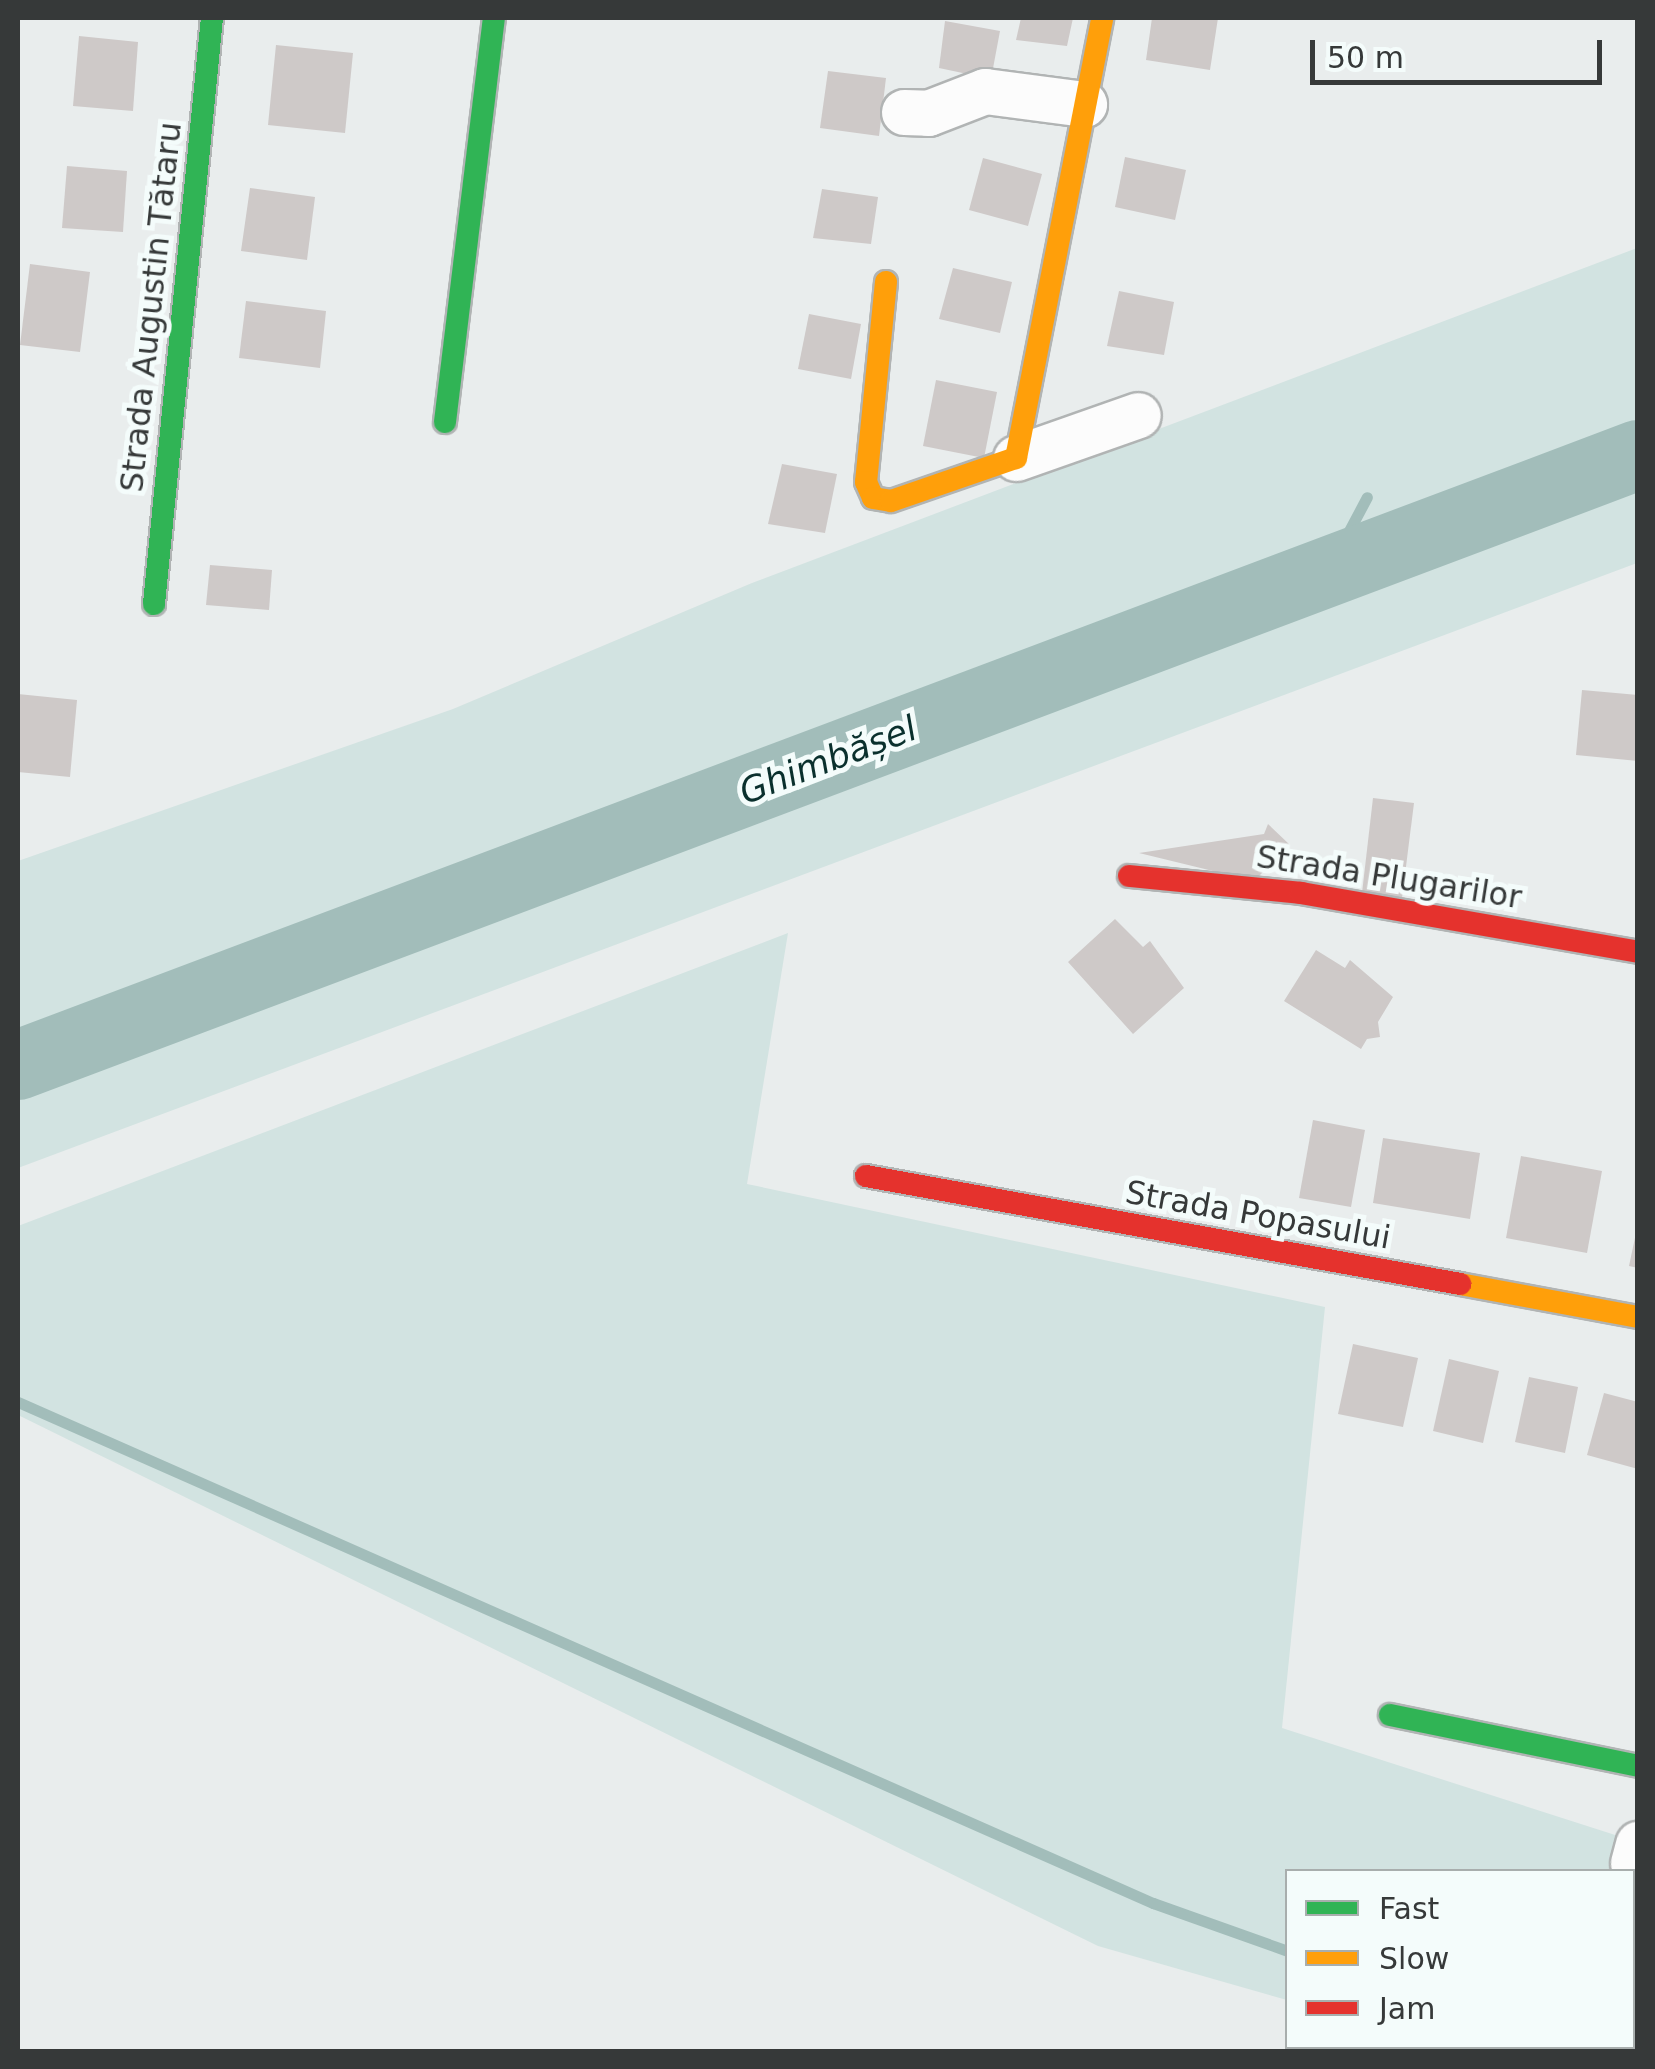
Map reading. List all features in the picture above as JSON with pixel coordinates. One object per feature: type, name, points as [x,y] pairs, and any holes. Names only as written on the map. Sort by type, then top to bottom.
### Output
[{"type":"street","name":"Strada Augustin Tătaru","points":[[154,604],[212,18]]},
{"type":"street","points":[[445,422],[494,18]]},
{"type":"street","points":[[1016,458],[1102,18]]},
{"type":"street","points":[[904,112],[928,113],[985,91],[1084,104]]},
{"type":"street","points":[[886,282],[866,482],[873,498],[890,501],[1138,415]]},
{"type":"street","name":"Strada Plugarilor","points":[[1129,876],[1302,893],[1638,952]]},
{"type":"street","name":"Strada Popasului","points":[[866,1176],[1638,1317]]},
{"type":"street","points":[[1390,1715],[1638,1766]]},
{"type":"shaded area","points":[[1637,248],[1637,563],[18,1168],[18,861],[453,709],[752,583]]},
{"type":"shaded area","points":[[788,933],[747,1184],[1325,1307],[1282,1728],[1637,1842],[1637,2051],[1544,2049],[1635,2049],[1635,1869],[1285,1869],[1285,1999],[1098,1946],[18,1415],[18,1226]]},
{"type":"building","points":[[1021,18],[1073,18],[1067,46],[1016,40]]},
{"type":"building","points":[[1152,18],[1218,18],[1210,70],[1146,60]]},
{"type":"building","points":[[945,21],[1000,31],[991,79],[939,68]]},
{"type":"building","points":[[79,36],[138,42],[133,111],[73,106]]},
{"type":"building","points":[[276,45],[353,53],[345,133],[268,125]]},
{"type":"building","points":[[828,71],[886,78],[879,136],[820,128]]},
{"type":"building","points":[[1125,157],[1186,170],[1175,220],[1115,207]]},
{"type":"building","points":[[983,158],[1042,174],[1028,226],[969,210]]},
{"type":"building","points":[[67,166],[127,171],[123,232],[62,228]]},
{"type":"building","points":[[250,188],[315,197],[307,260],[241,251]]},
{"type":"building","points":[[822,189],[878,197],[871,244],[813,238]]},
{"type":"building","points":[[30,264],[90,272],[80,352],[20,345]]},
{"type":"building","points":[[953,268],[1012,282],[1000,333],[939,319]]},
{"type":"building","points":[[1119,291],[1174,302],[1164,355],[1107,346]]},
{"type":"building","points":[[246,301],[326,311],[320,368],[239,358]]},
{"type":"building","points":[[809,314],[861,324],[851,379],[798,369]]},
{"type":"building","points":[[936,380],[997,392],[984,458],[923,446]]},
{"type":"building","points":[[782,464],[837,474],[825,533],[768,524]]},
{"type":"building","points":[[210,565],[272,570],[269,610],[206,605]]},
{"type":"building","points":[[1582,690],[1638,695],[1638,761],[1576,755]]},
{"type":"building","points":[[18,694],[77,700],[70,777],[18,772]]},
{"type":"building","points":[[1373,798],[1414,803],[1402,898],[1362,893]]},
{"type":"building","points":[[1268,824],[1290,845],[1254,881],[1139,853],[1264,834]]},
{"type":"building","points":[[1115,919],[1143,947],[1150,941],[1184,988],[1133,1034],[1068,962]]},
{"type":"building","points":[[1316,950],[1345,968],[1350,960],[1393,997],[1378,1022],[1380,1037],[1367,1039],[1361,1049],[1284,1001]]},
{"type":"building","points":[[1313,1120],[1365,1130],[1351,1207],[1299,1198]]},
{"type":"building","points":[[1383,1138],[1480,1153],[1470,1219],[1373,1203]]},
{"type":"building","points":[[1521,1156],[1602,1171],[1587,1253],[1506,1238]]},
{"type":"building","points":[[1638,1233],[1638,1268],[1629,1266]]},
{"type":"building","points":[[1353,1344],[1418,1358],[1403,1427],[1338,1414]]},
{"type":"building","points":[[1449,1359],[1499,1371],[1483,1443],[1433,1431]]},
{"type":"building","points":[[1529,1377],[1578,1387],[1565,1453],[1515,1442]]},
{"type":"building","points":[[1604,1393],[1638,1402],[1638,1469],[1587,1455]]},
{"type":"waterway","name":"Ghimbășel","points":[[18,1065],[1638,455]]},
{"type":"waterway","points":[[1326,574],[1367,497]]},
{"type":"waterway","points":[[18,1402],[1153,1903],[1285,1950]]},
{"type":"waterway","points":[[1559,2049],[1566,2052]]},
{"type":"traffic: fast","points":[[154,604],[212,18]]},
{"type":"traffic: fast","points":[[445,422],[494,18]]},
{"type":"traffic: fast","points":[[1390,1715],[1638,1766]]},
{"type":"traffic: slow","points":[[886,282],[866,482],[873,498],[891,501],[1016,458],[1102,18]]},
{"type":"traffic: slow","points":[[1460,1284],[1638,1317]]},
{"type":"traffic: jam","points":[[1129,876],[1301,893],[1638,952]]},
{"type":"traffic: jam","points":[[866,1176],[1460,1284]]}]
